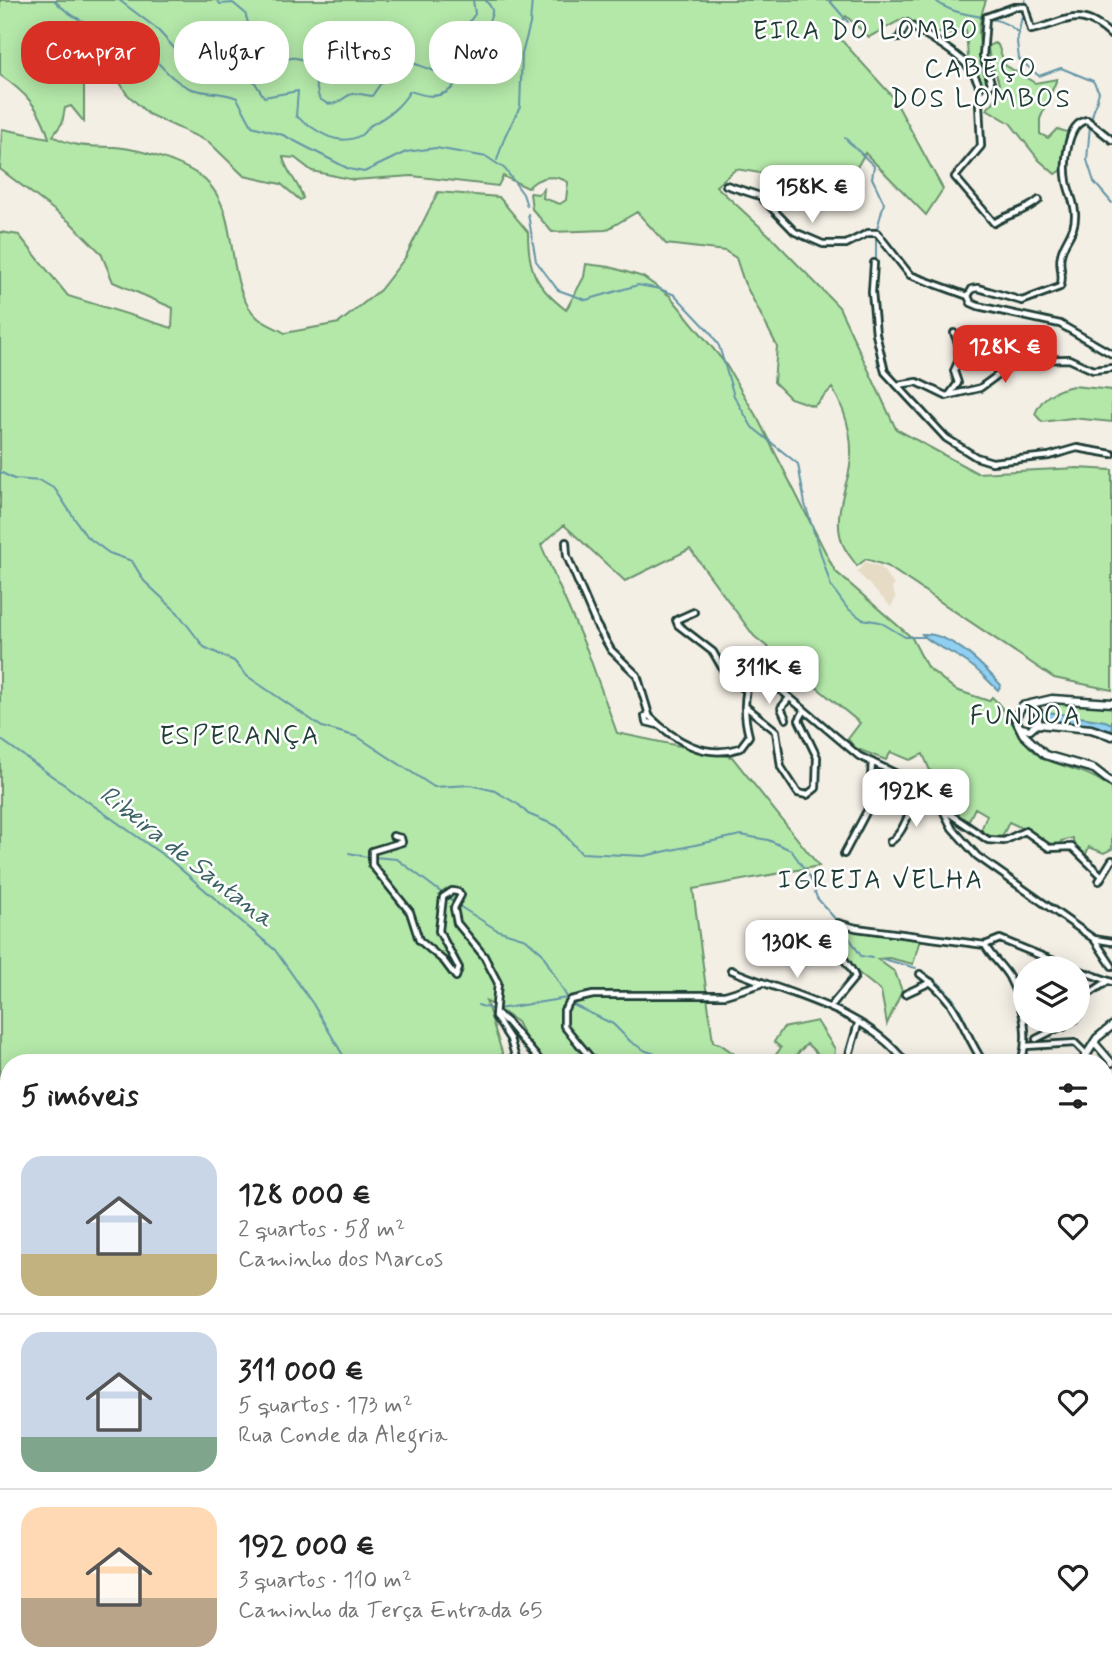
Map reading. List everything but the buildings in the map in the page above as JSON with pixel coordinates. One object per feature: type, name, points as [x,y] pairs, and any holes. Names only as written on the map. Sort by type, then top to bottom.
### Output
[{"type":"main road","points":[[1112,703],[1052,699],[1024,707],[1015,718],[1038,750],[1052,759],[1094,769],[1112,783]]},
{"type":"main road","points":[[1038,750],[1033,739],[1045,701]]},
{"type":"main road","points":[[1024,707],[1049,724],[1091,729],[1112,736]]},
{"type":"main road","points":[[1019,727],[1028,730],[1038,718]]},
{"type":"main road","points":[[1086,1054],[1094,1041],[1112,1026]]},
{"type":"street","points":[[981,99],[991,83],[983,57],[986,17],[1024,7],[1031,30],[1055,20],[1078,17],[1112,36]]},
{"type":"street","points":[[899,38],[907,23],[934,42],[948,47],[980,85],[981,146],[955,177],[994,223],[1006,215],[1015,215],[1028,209],[1039,200]]},
{"type":"street","points":[[968,296],[978,288],[1022,301],[1060,287],[1063,278],[1060,255],[1072,236],[1075,219],[1067,180],[1069,139],[1083,120],[1098,126],[1112,140]]},
{"type":"street","points":[[726,185],[760,196],[794,231],[823,244],[846,244],[868,233],[877,233],[909,275],[968,296],[971,303],[978,306],[1060,324],[1112,354]]},
{"type":"street","points":[[874,263],[872,292],[876,334],[885,372],[946,438],[984,460],[1049,456],[1077,448],[1112,454]]},
{"type":"street","points":[[950,394],[958,383],[954,371],[962,350],[954,333]]},
{"type":"street","points":[[897,385],[918,382],[941,395],[950,394],[980,388],[1017,361],[1069,359],[1093,370],[1112,368]]},
{"type":"street","points":[[566,542],[568,556],[596,624],[611,650],[637,675],[649,716],[680,742],[710,750],[734,750],[745,744],[749,736],[744,714],[745,688],[752,672],[757,670],[859,756],[912,780],[943,810],[988,840],[1004,841],[1025,831],[1049,848],[1072,848],[1100,878],[1112,860]]},
{"type":"street","points":[[694,612],[676,621],[678,625],[713,652],[728,678],[745,688]]},
{"type":"street","points":[[786,719],[781,708],[789,698]]},
{"type":"street","points":[[745,706],[776,731],[781,767],[798,793],[807,795],[816,788],[818,760],[799,720],[804,711]]},
{"type":"street","points":[[844,854],[869,807],[872,762]]},
{"type":"street","points":[[890,842],[903,828],[915,799],[924,790]]},
{"type":"street","points":[[943,810],[952,828],[977,856],[1094,939],[1112,966]]},
{"type":"street","points":[[393,836],[401,838],[402,842],[372,851],[372,865],[410,912],[419,940],[444,961],[456,977],[459,968],[439,927],[443,897],[448,892],[458,892],[461,895],[454,913],[457,923],[484,956],[498,983],[495,1016],[510,1039],[515,1054]]},
{"type":"street","points":[[830,1007],[855,975],[838,955],[829,938],[838,923],[844,922],[856,928],[985,945],[1000,939],[1042,956]]},
{"type":"street","points":[[1094,939],[1112,942]]},
{"type":"street","points":[[985,945],[1008,976],[1022,1011],[1026,1046],[1023,1054]]},
{"type":"street","points":[[732,970],[761,984],[800,994],[830,1007],[891,1045],[898,1054]]},
{"type":"street","points":[[920,974],[943,992],[960,1015],[979,1054]]},
{"type":"street","points":[[1090,974],[1110,981]]},
{"type":"street","points":[[1090,994],[1110,981]]},
{"type":"street","points":[[905,994],[931,982]]},
{"type":"street","points":[[587,1054],[564,1026],[562,1016],[569,1001],[593,995],[725,995],[761,984]]},
{"type":"street","points":[[496,1013],[507,1021],[534,1054]]},
{"type":"street","points":[[849,1054],[858,1024]]},
{"type":"street","points":[[1036,1039],[1050,1033]]},
{"type":"street","points":[[1094,1041],[1105,1054]]},
{"type":"street","points":[[1026,1046],[1072,1043],[1077,1044],[1086,1054]]},
{"type":"shaded area","points":[[865,562],[881,567],[894,585],[892,589],[896,598],[891,607],[857,572]]},
{"type":"green space","points":[[0,0],[986,0],[979,26],[988,86],[985,89],[968,58],[966,30],[942,34],[904,18],[869,37],[846,16],[835,33],[893,97],[943,189],[926,215],[865,153],[846,187],[736,169],[716,186],[769,235],[839,307],[896,429],[977,473],[1078,468],[1112,470],[1112,690],[1054,678],[887,566],[866,559],[857,566],[843,545],[839,527],[851,458],[850,434],[843,410],[832,388],[814,406],[790,398],[774,382],[777,346],[744,282],[736,258],[725,251],[666,244],[637,212],[606,230],[552,232],[532,209],[530,193],[538,194],[544,189],[543,198],[560,204],[566,200],[568,182],[552,177],[537,181],[528,188],[503,176],[498,186],[412,176],[354,180],[312,171],[295,158],[283,157],[303,198],[300,200],[281,184],[244,176],[209,142],[148,114],[126,93],[121,84],[160,84],[160,21],[21,21],[21,84],[84,84],[84,122],[71,106],[65,108],[62,123],[53,136],[76,144],[125,148],[149,154],[186,168],[205,180],[217,194],[224,211],[235,269],[247,304],[258,318],[285,333],[339,323],[380,290],[405,258],[438,192],[499,197],[528,232],[532,267],[540,285],[566,310],[584,277],[586,264],[610,267],[643,277],[670,296],[725,363],[759,421],[835,571],[912,638],[927,667],[956,690],[989,701],[992,697],[1031,748],[1047,759],[1093,776],[1112,789],[1112,849],[1104,853],[1089,847],[1085,856],[1073,847],[1073,838],[1061,841],[1061,847],[1054,846],[1009,822],[1001,839],[980,833],[987,815],[975,808],[967,824],[948,807],[955,795],[931,773],[923,754],[910,760],[891,752],[886,760],[855,748],[848,739],[860,723],[754,636],[690,549],[625,581],[564,525],[541,545],[587,650],[617,733],[732,757],[819,866],[693,889],[713,1042],[734,1054],[534,1054],[517,1022],[486,1001],[503,1054],[0,1054],[0,232],[19,235],[68,296],[172,328],[173,308],[113,282],[101,253],[71,223],[0,169],[2,129],[49,138],[31,102],[0,75]]},
{"type":"green space","points":[[994,43],[998,45],[1005,65],[1035,83],[1057,79],[1040,119],[1040,134],[1048,138],[1057,129],[1067,132],[1063,170],[1055,174],[1039,160],[1010,123],[987,109],[999,92],[998,78],[988,46]]},
{"type":"green space","points":[[1073,386],[1112,390],[1112,422],[1072,418],[1042,422],[1035,414],[1045,398]]},
{"type":"green space","points":[[1052,701],[1112,705],[1112,724],[1047,712]]},
{"type":"green space","points":[[844,922],[856,928],[921,936],[913,964],[889,958],[877,959],[895,972],[902,991],[887,1024],[881,991],[841,959],[829,938],[834,925]]},
{"type":"green space","points":[[817,1021],[835,1049],[835,1054],[818,1054],[807,1044],[797,1054],[776,1054],[781,1048],[774,1042],[783,1028]]},
{"type":"water","points":[[922,634],[944,638],[966,652],[1001,685],[998,690],[970,664]]},
{"type":"water","points":[[1047,712],[1105,721],[1112,724],[1112,732],[1047,720],[1043,714]]},
{"type":"waterway","points":[[54,0],[76,18],[118,34],[140,46],[182,84],[194,90],[237,98],[252,126],[283,135],[349,169],[364,172],[406,152],[436,148],[487,157],[505,169],[523,194],[527,206]]},
{"type":"waterway","points":[[119,0],[156,28],[175,49],[201,56],[211,52],[223,64],[247,70],[264,97],[298,91],[296,116],[326,136],[343,140],[361,135],[369,126],[394,110],[410,91],[433,96],[453,87],[479,47],[491,17],[491,8],[485,0]]},
{"type":"waterway","points":[[217,0],[220,4],[233,3],[245,13],[249,26],[261,29],[269,49],[279,59],[296,58],[306,63],[313,74],[319,98],[329,104],[354,93],[372,96],[383,80],[385,68],[402,59],[437,72],[443,54],[469,35],[469,22],[475,14],[473,0]]},
{"type":"waterway","points":[[497,160],[505,136],[520,107],[522,54],[530,24],[532,0]]},
{"type":"waterway","points":[[829,0],[848,22]]},
{"type":"waterway","points":[[935,0],[955,11],[1001,22],[1019,34]]},
{"type":"waterway","points":[[1025,0],[1017,42],[1019,59],[1039,76],[1061,68],[1093,81],[1099,92],[1091,120]]},
{"type":"waterway","points":[[1090,125],[1087,160],[1094,182],[1112,203]]},
{"type":"waterway","points":[[845,138],[874,166],[872,178],[884,203],[877,229]]},
{"type":"waterway","points":[[528,214],[536,261],[558,290],[586,300],[638,285],[660,289],[675,295],[710,332],[719,346],[734,396],[752,427],[798,464],[805,504],[831,586],[847,608],[862,619],[880,622],[905,637],[925,637]]},
{"type":"waterway","points":[[876,235],[876,260]]},
{"type":"waterway","points":[[875,338],[878,365]]},
{"type":"waterway","points":[[0,472],[14,479],[41,481],[55,489],[86,536],[109,553],[132,561],[144,581],[178,613],[204,647],[234,661],[247,676],[322,727],[358,737],[434,787],[471,785],[495,791],[519,805],[528,814],[557,826],[581,853],[644,856],[741,835],[768,840],[791,850],[810,877],[817,898],[837,921]]},
{"type":"waterway","name":"Ribeira de Santana","points":[[0,739],[170,860],[275,950],[313,1004],[342,1054]]},
{"type":"waterway","points":[[349,853],[367,857]]},
{"type":"waterway","points":[[373,857],[397,859],[442,893]]},
{"type":"waterway","points":[[447,897],[454,902]]},
{"type":"waterway","points":[[459,906],[497,930],[526,939],[542,953],[568,999]]},
{"type":"waterway","points":[[841,925],[861,956],[872,958]]},
{"type":"waterway","points":[[883,959],[916,968]]},
{"type":"waterway","points":[[931,977],[953,999],[975,1045]]},
{"type":"waterway","points":[[498,1009],[567,998]]},
{"type":"waterway","points":[[571,1004],[613,1024],[631,1042],[655,1054]]},
{"type":"waterway","points":[[478,1005],[491,1009]]},
{"type":"district","name":"EIRA DO LOMBO","points":[[866,32]]},
{"type":"district","name":"CABEÇO DOS LOMBOS","points":[[981,85]]},
{"type":"district","name":"FUNDOA","points":[[1026,717]]},
{"type":"district","name":"ESPERANÇA","points":[[240,737]]},
{"type":"district","name":"IGREJA VELHA","points":[[881,881]]}]
